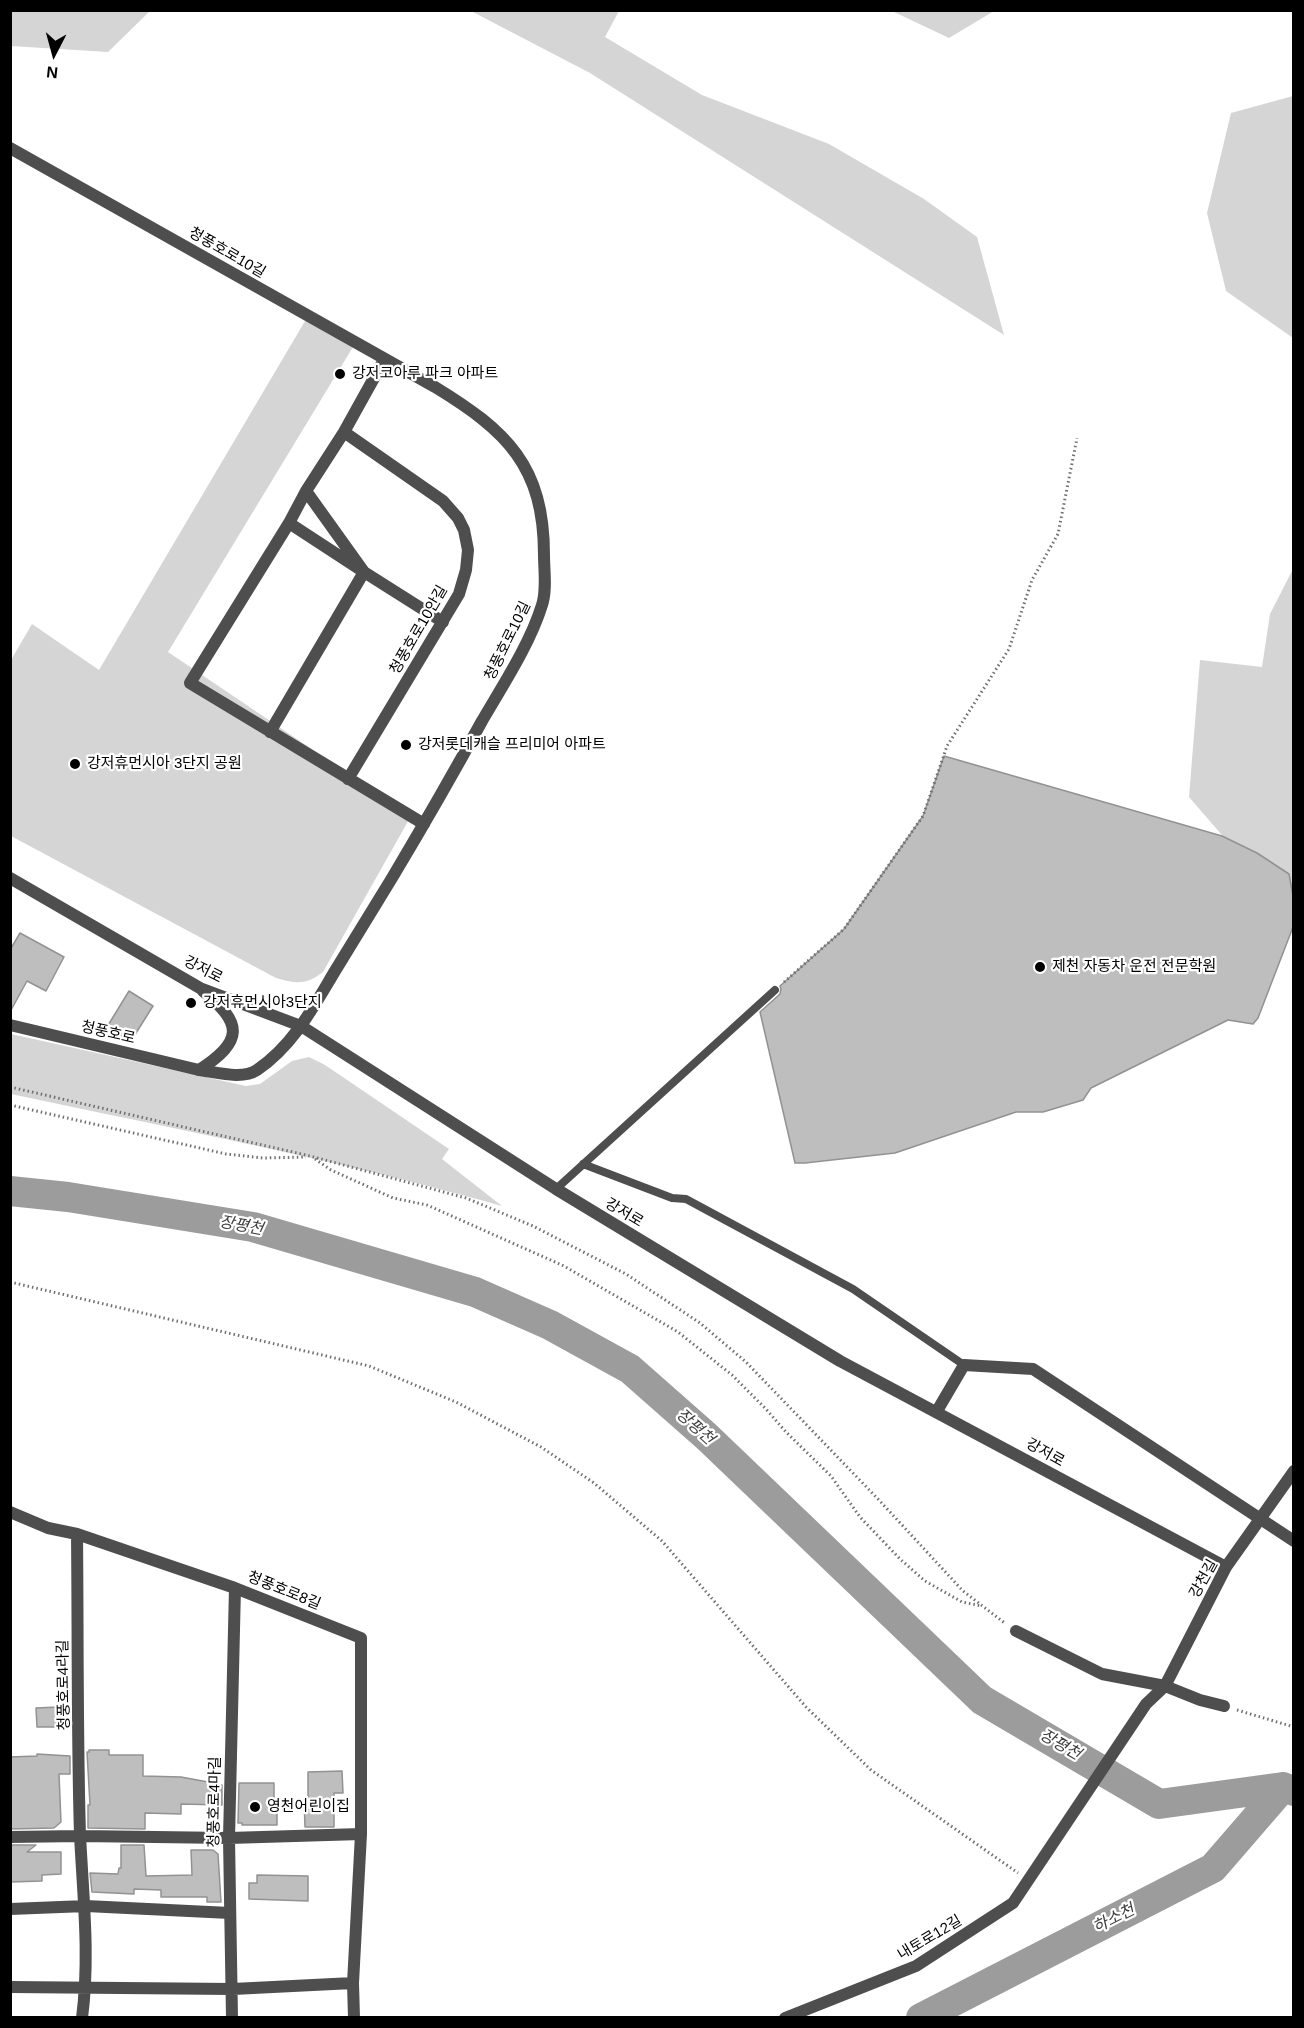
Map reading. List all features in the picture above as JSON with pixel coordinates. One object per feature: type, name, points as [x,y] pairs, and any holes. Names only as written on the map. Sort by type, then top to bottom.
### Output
[{"type":"street","name":"청풍호로10길","points":[[10,148],[472,410],[503,436],[523,463],[539,500],[544,530],[543,603],[519,656],[424,824],[301,1026]]},
{"type":"street","points":[[384,360],[344,432],[190,683],[424,824]]},
{"type":"street","name":"청풍호로10안길","points":[[344,432],[443,501],[458,518],[464,530],[468,549],[466,570],[459,594],[348,779]]},
{"type":"street","points":[[306,491],[364,572]]},
{"type":"street","points":[[288,523],[442,622]]},
{"type":"street","points":[[270,732],[364,572]]},
{"type":"street","name":"강저로","points":[[10,878],[200,988],[301,1026],[556,1189],[840,1361],[1227,1567]]},
{"type":"street","points":[[199,1070],[224,1051],[232,1038],[233,1030],[231,1018],[223,1007],[200,988]]},
{"type":"street","name":"청풍호로","points":[[10,1025],[199,1070],[226,1074],[255,1071],[272,1057],[301,1026]]},
{"type":"street","points":[[937,1411],[964,1365],[1033,1369],[1293,1540]]},
{"type":"street","name":"강천길","points":[[1036,1868],[1146,1704],[1165,1686],[1227,1567],[1293,1471]]},
{"type":"street","name":"청풍호로8길","points":[[10,1512],[48,1528],[77,1534],[235,1588],[361,1638],[361,1834],[353,1983],[354,2018]]},
{"type":"street","name":"청풍호로4라길","points":[[77,1534],[80,1836],[86,1906],[86,1988],[82,2018]]},
{"type":"street","name":"청풍호로4마길","points":[[232,2018],[229,1838],[235,1588]]},
{"type":"street","points":[[1016,1632],[1102,1674],[1165,1686],[1200,1700],[1224,1706]]},
{"type":"street","points":[[10,1838],[80,1836],[229,1838],[361,1834]]},
{"type":"street","name":"내토로12길","points":[[785,2018],[916,1966],[1013,1903],[1036,1868]]},
{"type":"street","points":[[10,1909],[86,1906],[230,1913]]},
{"type":"street","points":[[10,1987],[233,1989],[353,1983]]},
{"type":"lane","points":[[556,1189],[774,990]]},
{"type":"lane","points":[[583,1164],[672,1198],[686,1199],[854,1289],[964,1365]]},
{"type":"path","points":[[774,990],[844,929],[923,816],[947,746],[1009,649],[1032,580],[1058,534],[1077,438]]},
{"type":"path","points":[[10,1087],[310,1156],[466,1198],[533,1226],[626,1274],[700,1323],[746,1362],[963,1591],[1016,1632]]},
{"type":"path","points":[[10,1106],[226,1155],[263,1158],[310,1156],[331,1170],[393,1198],[427,1205],[564,1266],[678,1332],[732,1375],[831,1476],[860,1517],[900,1559],[925,1581],[962,1602],[982,1606]]},
{"type":"path","points":[[10,1282],[369,1366],[456,1401],[541,1447],[594,1483],[662,1541],[806,1707],[871,1770],[1028,1880]]},
{"type":"path","points":[[1224,1706],[1293,1727]]},
{"type":"shaded area","points":[[892,10],[994,11],[949,38]]},
{"type":"shaded area","points":[[10,11],[150,11],[108,52],[11,46]]},
{"type":"shaded area","points":[[471,11],[619,11],[605,37],[702,95],[829,144],[924,199],[977,237],[1004,335],[590,73]]},
{"type":"shaded area","points":[[1294,96],[1293,338],[1226,291],[1207,213],[1231,113]]},
{"type":"shaded area","points":[[308,316],[356,342],[168,652],[411,816],[323,972],[306,981],[295,982],[276,978],[11,836],[11,660],[32,624],[99,670]]},
{"type":"shaded area","points":[[1293,569],[1293,887],[1240,856],[1189,797],[1200,660],[1262,667],[1270,614]]},
{"type":"shaded area","points":[[11,1034],[246,1086],[260,1084],[292,1061],[309,1057],[325,1065],[449,1149],[442,1159],[502,1206],[319,1160],[11,1094]]},
{"type":"building","name":"제천 자동차 운전 전문학원","points":[[944,756],[1222,836],[1257,853],[1289,874],[1293,896],[1293,927],[1258,1018],[1253,1024],[1228,1020],[1091,1088],[1083,1100],[1043,1112],[1016,1112],[895,1153],[795,1163],[760,1012],[780,994],[780,986],[844,929],[923,816]]},
{"type":"building","points":[[20,933],[64,957],[46,991],[27,981],[10,1012],[10,950]]},
{"type":"building","points":[[129,991],[153,1006],[131,1041],[107,1027]]},
{"type":"building","points":[[59,1707],[60,1727],[37,1727],[36,1708]]},
{"type":"building","points":[[89,1750],[109,1750],[109,1755],[143,1755],[143,1776],[181,1777],[222,1785],[222,1805],[181,1804],[181,1814],[145,1813],[145,1829],[88,1828],[88,1805],[90,1805],[87,1752]]},
{"type":"building","points":[[37,1754],[70,1756],[70,1774],[59,1774],[61,1822],[54,1828],[10,1829],[10,1757],[37,1756]]},
{"type":"building","points":[[342,1771],[343,1793],[334,1793],[334,1827],[305,1827],[304,1799],[308,1799],[308,1772]]},
{"type":"building","name":"영천어린이집","points":[[239,1783],[274,1783],[274,1799],[277,1799],[277,1825],[238,1823]]},
{"type":"building","points":[[10,1845],[36,1845],[27,1852],[61,1852],[61,1874],[42,1875],[42,1881],[10,1882]]},
{"type":"building","points":[[121,1845],[144,1845],[146,1876],[192,1875],[191,1850],[213,1850],[218,1854],[221,1902],[207,1902],[207,1897],[161,1897],[161,1890],[134,1889],[134,1894],[92,1892],[90,1873],[118,1874],[121,1868]]},
{"type":"building","points":[[257,1875],[308,1876],[308,1901],[249,1899],[249,1883],[257,1883]]},
{"type":"waterway","name":"장평천","points":[[10,1191],[68,1197],[253,1227],[475,1292],[550,1325],[630,1369],[706,1436],[982,1700],[1159,1804],[1283,1787],[1294,1791]]},
{"type":"waterway","name":"하소천","points":[[921,2018],[1213,1868],[1283,1787]]},
{"type":"place","name":"강저코아루 파크 아파트","points":[[340,374]]},
{"type":"place","name":"강저롯데캐슬 프리미어 아파트","points":[[406,745]]},
{"type":"place","name":"강저휴먼시아 3단지 공원","points":[[75,764]]},
{"type":"place","name":"제천 자동차 운전 전문학원","points":[[1040,967]]},
{"type":"place","name":"강저휴먼시아3단지","points":[[191,1003]]},
{"type":"place","name":"영천어린이집","points":[[255,1807]]}]
